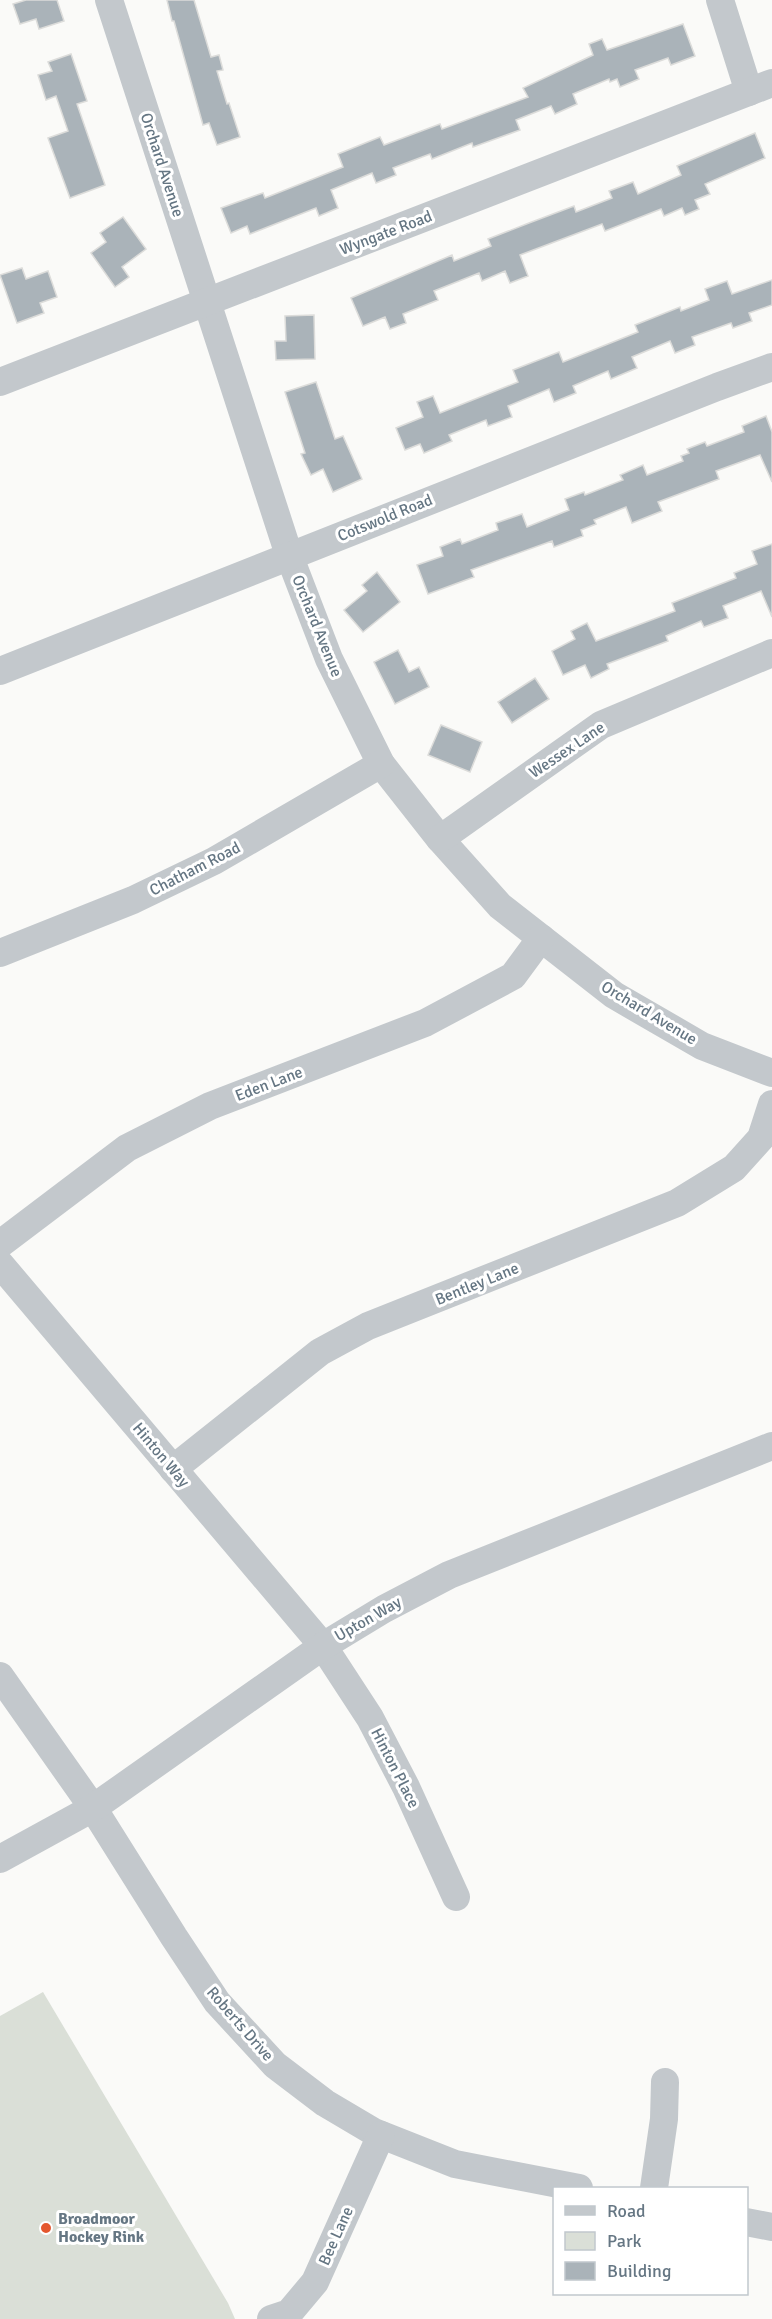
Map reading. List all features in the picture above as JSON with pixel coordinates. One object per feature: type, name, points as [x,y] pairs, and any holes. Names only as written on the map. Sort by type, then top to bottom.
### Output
[{"type":"street","name":"Orchard Avenue","points":[[109,0],[290,555],[329,659],[381,764],[440,839],[500,906],[614,995],[702,1046],[772,1073]]},
{"type":"street","points":[[720,0],[761,87]]},
{"type":"street","name":"Wyngate Road","points":[[0,382],[761,87]]},
{"type":"street","name":"Cotswold Road","points":[[0,671],[772,367]]},
{"type":"street","name":"Wessex Lane","points":[[440,839],[601,725],[772,653]]},
{"type":"street","name":"Chatham Road","points":[[0,954],[134,900],[214,861],[381,764]]},
{"type":"street","name":"Eden Lane","points":[[0,1244],[127,1148],[210,1106],[425,1023],[513,976],[541,938]]},
{"type":"street","name":"Bentley Lane","points":[[173,1469],[320,1352],[368,1326],[677,1203],[734,1168],[761,1138],[772,1104]]},
{"type":"street","name":"Hinton Way","points":[[0,1264],[322,1647]]},
{"type":"street","name":"Upton Way","points":[[0,1859],[93,1808],[322,1647],[384,1608],[448,1575],[772,1446]]},
{"type":"street","name":"Hinton Place","points":[[322,1647],[375,1728],[406,1787],[456,1897]]},
{"type":"street","name":"Roberts Drive","points":[[0,1676],[93,1808],[217,2002],[275,2065],[325,2103],[381,2135],[455,2164],[574,2187]]},
{"type":"street","points":[[654,2187],[664,2119],[665,2082]]},
{"type":"street","name":"Bee Lane","points":[[271,2319],[290,2313],[315,2282],[381,2135]]},
{"type":"street","points":[[748,2222],[772,2227]]},
{"type":"green space","points":[[43,1992],[228,2303],[235,2319],[0,2319],[0,2016]]},
{"type":"building","points":[[26,0],[57,0],[64,21],[39,29],[36,19],[20,24],[13,4]]},
{"type":"building","points":[[167,0],[194,0],[211,57],[219,55],[223,70],[217,71],[240,137],[217,145],[209,123],[203,125]]},
{"type":"building","points":[[683,24],[695,56],[671,65],[668,58],[635,70],[639,79],[620,87],[617,79],[610,82],[609,79],[573,94],[577,104],[555,114],[551,106],[516,120],[520,130],[473,147],[472,143],[432,159],[430,154],[393,168],[396,175],[376,183],[372,173],[331,190],[338,208],[319,216],[316,208],[250,234],[247,226],[231,233],[221,208],[263,193],[265,198],[343,167],[338,154],[380,137],[384,145],[440,124],[442,129],[528,97],[523,88],[593,55],[589,44],[602,39],[607,50]]},
{"type":"building","points":[[71,54],[87,101],[77,104],[105,185],[70,198],[48,138],[68,131],[56,96],[46,100],[38,75],[52,71],[48,62]]},
{"type":"building","points":[[755,133],[765,158],[705,184],[710,194],[695,200],[699,209],[685,215],[682,208],[664,216],[661,209],[605,231],[602,224],[520,255],[528,276],[510,283],[505,271],[482,281],[479,273],[434,291],[438,300],[403,314],[406,323],[390,329],[385,317],[363,326],[351,298],[452,255],[454,261],[491,246],[488,239],[529,223],[574,206],[576,212],[612,198],[609,191],[633,182],[638,194],[681,175],[677,166]]},
{"type":"building","points":[[123,217],[146,249],[122,267],[129,277],[115,287],[91,253],[106,242],[100,233]]},
{"type":"building","points":[[22,268],[26,279],[48,271],[57,297],[40,303],[44,313],[17,323],[0,275]]},
{"type":"building","points":[[772,280],[772,305],[749,313],[752,321],[733,328],[731,323],[692,337],[695,345],[675,353],[670,341],[632,357],[637,368],[611,379],[608,371],[573,386],[576,393],[554,402],[549,389],[508,406],[512,417],[488,426],[486,420],[449,435],[452,441],[424,453],[420,444],[405,450],[396,428],[423,417],[417,402],[433,396],[440,413],[518,382],[513,370],[559,352],[563,362],[638,332],[635,325],[680,307],[681,311],[709,300],[705,289],[727,281],[732,294]]},
{"type":"building","points":[[314,315],[315,359],[276,360],[275,341],[286,341],[285,316]]},
{"type":"building","points":[[316,382],[335,439],[343,436],[362,479],[333,492],[323,469],[311,475],[301,454],[305,453],[285,392]]},
{"type":"building","points":[[766,416],[772,432],[772,482],[760,455],[716,471],[719,479],[658,502],[662,511],[632,523],[626,507],[594,520],[596,524],[581,530],[583,536],[554,547],[552,541],[471,570],[474,577],[428,594],[417,565],[443,556],[440,547],[460,539],[462,544],[498,530],[496,523],[522,514],[527,527],[569,510],[565,499],[584,492],[585,495],[623,480],[620,475],[643,465],[647,475],[683,461],[681,456],[689,453],[687,449],[705,442],[707,446],[744,432],[742,426]]},
{"type":"building","points":[[772,544],[772,617],[761,591],[723,606],[728,618],[704,627],[701,621],[666,636],[668,641],[607,664],[609,669],[591,678],[585,665],[563,675],[552,651],[575,639],[571,631],[587,623],[596,641],[675,611],[672,603],[736,578],[734,573],[757,564],[752,551]]},
{"type":"building","points":[[377,572],[400,602],[363,632],[344,610],[367,591],[362,585]]},
{"type":"building","points":[[398,650],[409,672],[419,667],[429,687],[395,704],[374,662]]},
{"type":"building","points":[[535,678],[549,699],[512,723],[498,702]]},
{"type":"building","points":[[441,725],[482,742],[470,772],[428,755]]},
{"type":"place","name":"Broadmoor Hockey Rink","points":[[46,2228]]}]
